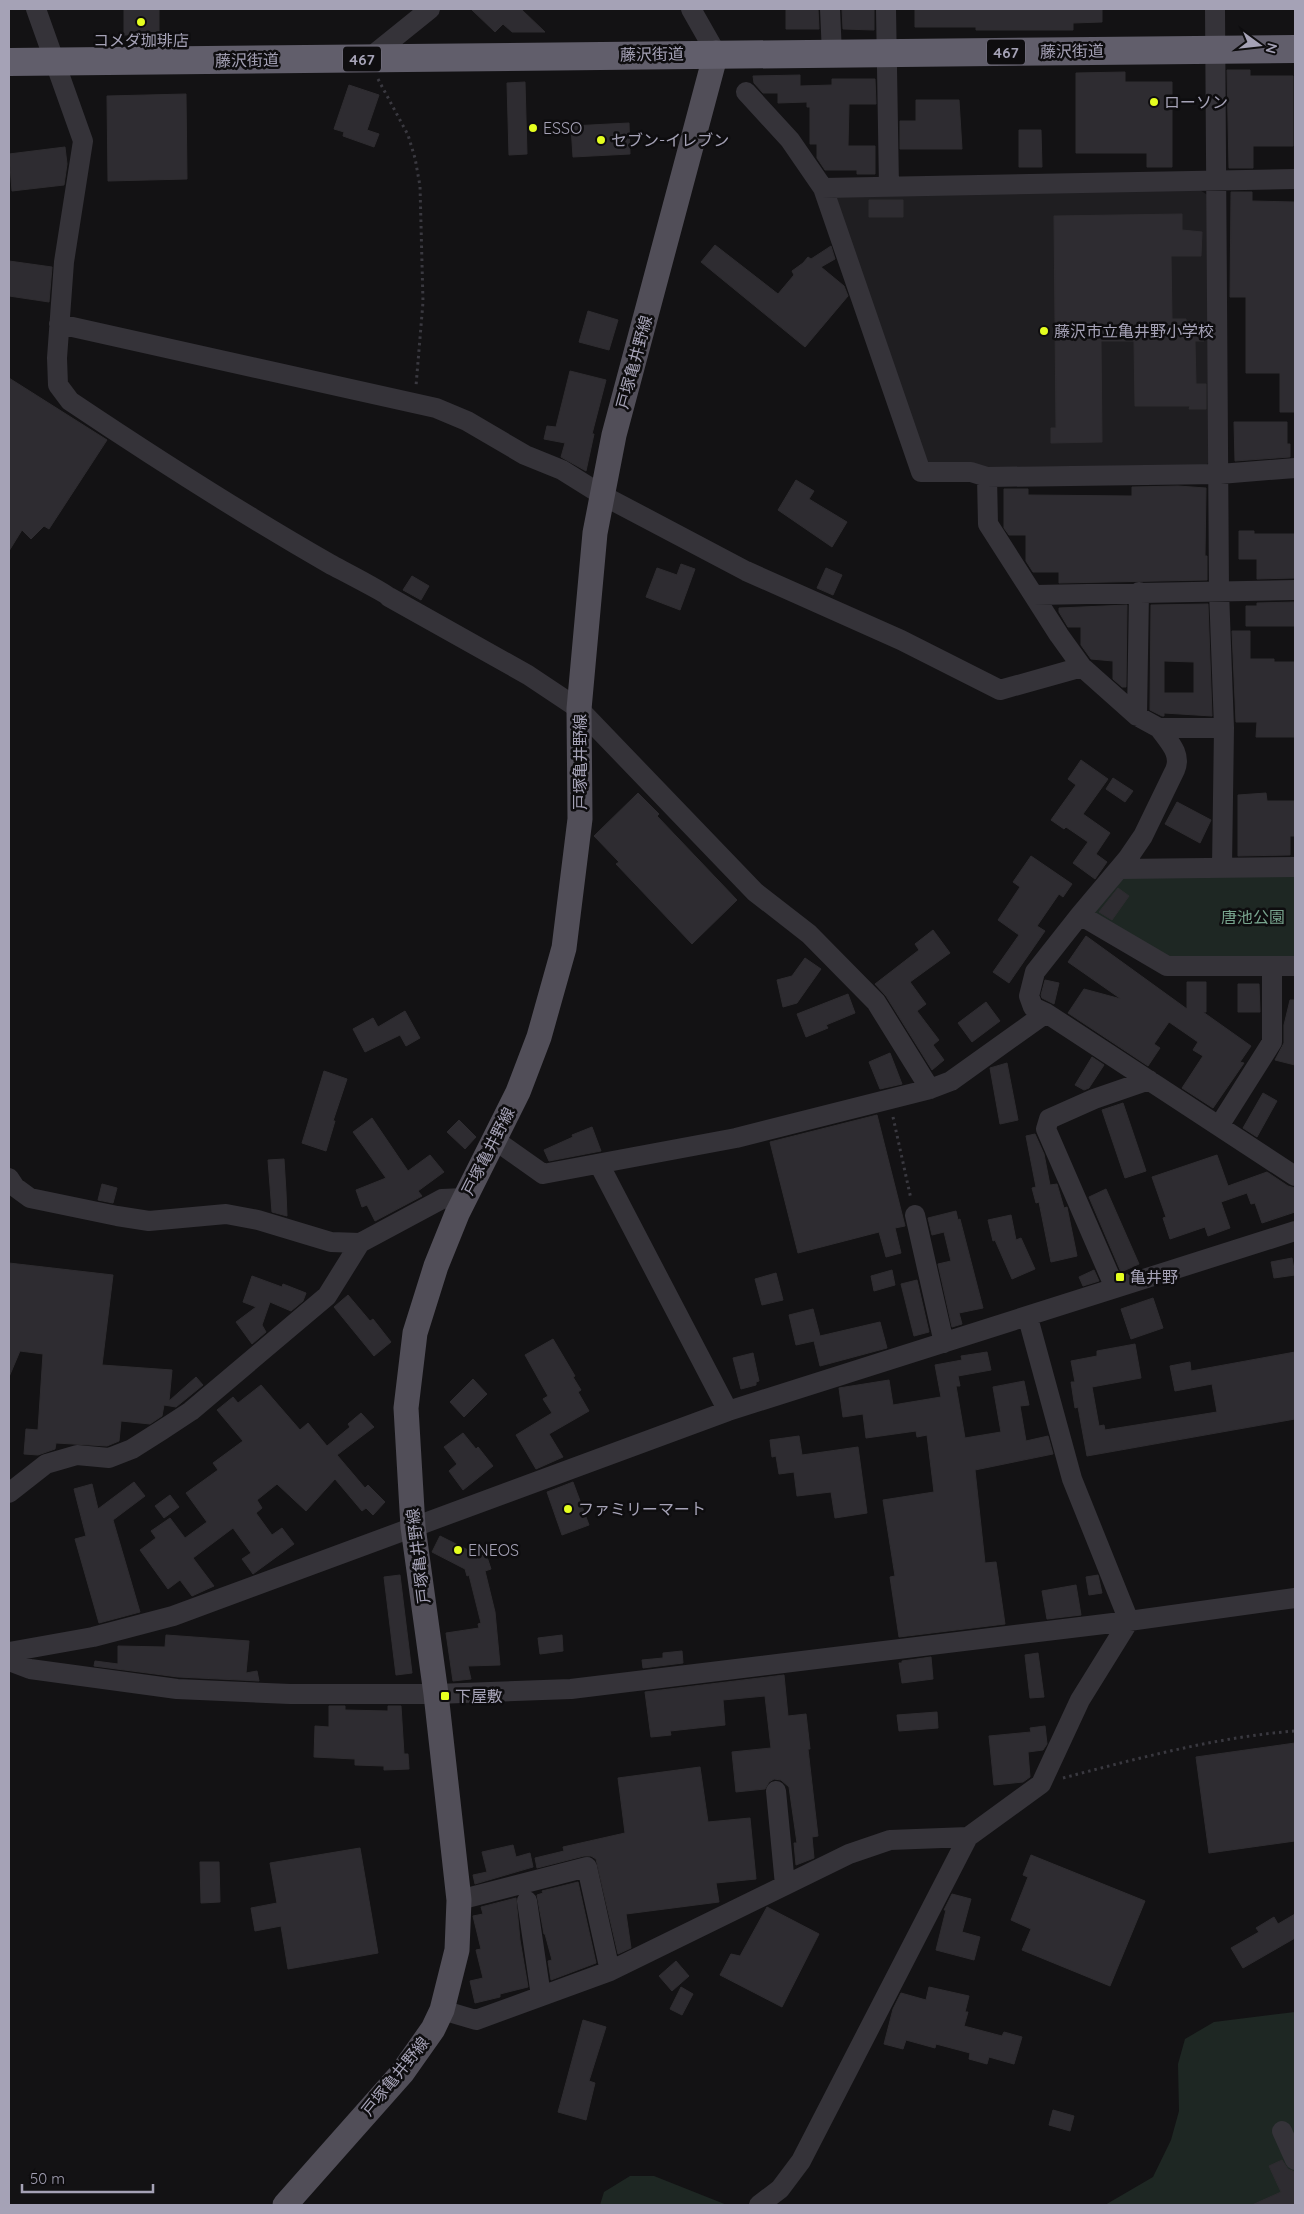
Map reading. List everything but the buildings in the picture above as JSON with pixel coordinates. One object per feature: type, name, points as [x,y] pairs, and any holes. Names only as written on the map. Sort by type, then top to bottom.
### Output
[{"type":"highway","name":"藤沢街道","points":[[9,62],[716,53],[886,54],[1295,49]]},
{"type":"main road","name":"戸塚亀井野線","points":[[285,2205],[402,2073],[433,2029],[442,2010],[457,1950],[459,1900],[436,1694],[413,1528],[406,1408],[415,1333],[436,1266],[464,1198],[518,1092],[539,1037],[564,948],[580,819],[579,709],[594,533],[614,435],[716,53]]},
{"type":"street","points":[[36,9],[83,141],[64,262],[56,358],[58,385],[70,402],[287,539],[365,584],[386,593],[389,597],[528,675],[579,709],[755,892],[809,934],[876,1002],[930,1089]]},
{"type":"street","points":[[368,58],[430,9]]},
{"type":"street","points":[[690,9],[716,53]]},
{"type":"street","points":[[830,9],[832,54]]},
{"type":"street","points":[[886,9],[889,187]]},
{"type":"street","points":[[1215,9],[1220,474],[1219,591],[1224,728],[1222,867]]},
{"type":"street","points":[[746,92],[790,140],[823,188],[920,472],[971,472],[987,477],[1220,474],[1295,468]]},
{"type":"street","points":[[823,188],[1295,179]]},
{"type":"street","points":[[59,324],[436,408],[466,421],[525,455],[562,470],[602,495],[746,571],[901,640],[1000,690],[1082,668]]},
{"type":"street","points":[[987,477],[988,524],[1059,635],[1082,668],[1137,716],[1159,728],[1177,755],[1178,763],[1143,836],[1120,869],[1080,915],[1035,972],[1029,996],[1033,1007],[1046,1013],[1295,1176]]},
{"type":"street","points":[[1035,595],[1295,590]]},
{"type":"street","points":[[1137,716],[1139,592]]},
{"type":"street","points":[[1159,728],[1224,728]]},
{"type":"street","points":[[1120,869],[1295,866]]},
{"type":"street","points":[[1080,915],[1167,966],[1295,966]]},
{"type":"street","points":[[1219,1126],[1272,1042],[1272,966]]},
{"type":"street","points":[[495,1140],[543,1174],[736,1138],[889,1100],[951,1081],[1046,1013]]},
{"type":"street","points":[[1115,1288],[1046,1128],[1049,1119],[1094,1099],[1149,1080]]},
{"type":"street","points":[[599,1164],[728,1411]]},
{"type":"street","points":[[9,1178],[15,1187],[30,1198],[117,1216],[150,1221],[226,1214],[258,1220],[331,1242],[360,1242],[442,1199],[464,1198]]},
{"type":"street","points":[[915,1215],[944,1343]]},
{"type":"street","points":[[9,1652],[93,1637],[173,1616],[728,1411],[1028,1318],[1115,1288],[1295,1231]]},
{"type":"street","points":[[9,1493],[46,1464],[77,1455],[109,1458],[132,1450],[191,1411],[327,1296],[360,1242]]},
{"type":"street","points":[[1028,1318],[1072,1479],[1129,1621]]},
{"type":"street","points":[[9,1661],[30,1669],[178,1689],[290,1694],[436,1694],[572,1690],[1129,1621],[1295,1598]]},
{"type":"street","points":[[759,2205],[780,2189],[801,2161],[968,1837],[1041,1784],[1080,1700],[1129,1621]]},
{"type":"street","points":[[776,1791],[785,1885]]},
{"type":"street","points":[[442,2010],[476,2020],[610,1971],[848,1854],[890,1840],[968,1837]]},
{"type":"street","points":[[459,1900],[586,1868],[610,1971]]},
{"type":"street","points":[[527,1902],[541,1996]]},
{"type":"street","points":[[1282,2131],[1295,2160]]},
{"type":"path","points":[[368,58],[408,135],[416,158],[420,186],[422,302],[418,372],[412,402]]},
{"type":"path","points":[[889,1100],[915,1215]]},
{"type":"path","points":[[1041,1784],[1153,1755],[1270,1733],[1295,1731]]},
{"type":"shaded area","name":"藤沢市立亀井野小学校","points":[[1200,190],[1209,196],[1212,460],[1206,465],[929,468],[832,202],[838,194]]},
{"type":"green space","name":"唐池公園","points":[[1295,873],[1295,959],[1168,959],[1090,915],[1123,875]]},
{"type":"green space","points":[[1295,2012],[1295,2201],[1292,2205],[1105,2205],[1153,2177],[1171,2140],[1179,2111],[1178,2064],[1185,2039],[1214,2022]]},
{"type":"green space","points":[[630,2176],[654,2176],[727,2205],[600,2205],[604,2192]]},
{"type":"place","name":"コメダ珈琲店","points":[[141,22]]},
{"type":"place","name":"ローソン","points":[[1154,102]]},
{"type":"place","name":"ESSO","points":[[533,128]]},
{"type":"place","name":"セブン-イレブン","points":[[601,140]]},
{"type":"place","name":"藤沢市立亀井野小学校","points":[[1044,331]]},
{"type":"place","name":"亀井野","points":[[1120,1277]]},
{"type":"place","name":"ファミリーマート","points":[[568,1509]]},
{"type":"place","name":"ENEOS","points":[[458,1550]]},
{"type":"place","name":"下屋敷","points":[[445,1696]]}]
